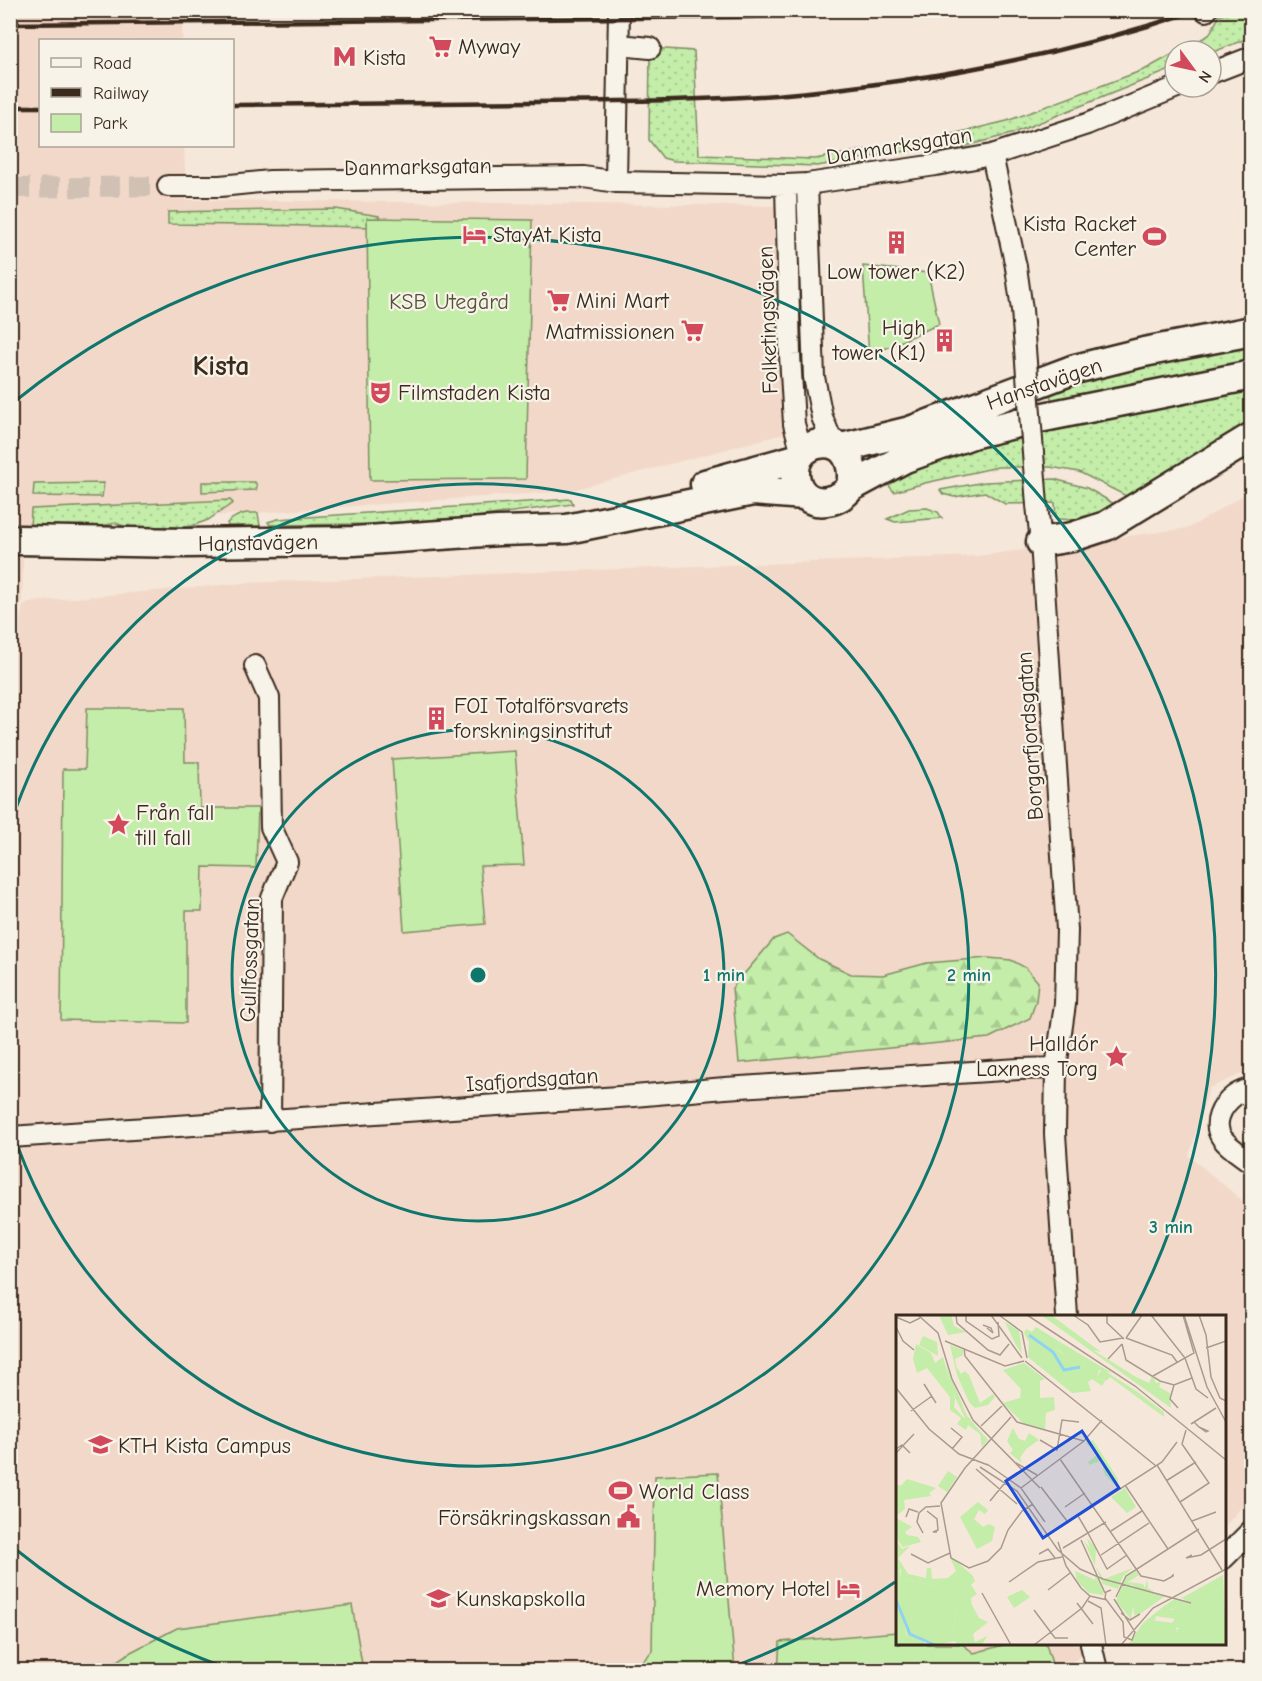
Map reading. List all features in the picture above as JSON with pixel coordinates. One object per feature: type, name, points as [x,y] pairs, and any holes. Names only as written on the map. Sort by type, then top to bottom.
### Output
[{"type":"main road","name":"Hanstavägen","points":[[498,531],[527,520],[681,491],[799,456],[818,444],[837,447],[910,431],[1075,369],[1144,352],[1251,331]]},
{"type":"main road","name":"Hanstavägen","points":[[18,540],[185,543],[354,541],[498,531],[567,529],[753,491],[804,495],[812,500],[823,502],[835,500],[851,487],[904,458],[972,434],[1251,375]]},
{"type":"main road","points":[[1041,542],[1072,537],[1106,525],[1251,437]]},
{"type":"main road","points":[[837,447],[847,456],[852,465],[851,487]]},
{"type":"main road","points":[[799,456],[794,469],[795,478],[804,495]]},
{"type":"street","points":[[616,182],[619,10]]},
{"type":"street","points":[[619,45],[650,48]]},
{"type":"street","points":[[1223,69],[1251,57]]},
{"type":"street","name":"Danmarksgatan","points":[[168,186],[220,186],[270,181],[584,177],[616,182],[807,184],[992,155],[1087,124],[1163,93]]},
{"type":"street","name":"Borgarfjordsgatan","points":[[992,155],[1016,267],[1022,310],[1041,542],[1067,930],[1065,1004],[1056,1068],[1055,1134],[1067,1315]]},
{"type":"street","name":"Folketingsvägen","points":[[807,184],[814,377],[822,417],[837,447]]},
{"type":"street","name":"Folketingsvägen","points":[[786,185],[790,366],[799,456]]},
{"type":"street","name":"Gullfossgatan","points":[[255,666],[268,698],[271,827],[287,862],[272,898],[270,1121]]},
{"type":"street","name":"Isafjordsgatan","points":[[10,1137],[1056,1068]]},
{"type":"street","points":[[1251,1088],[1235,1095],[1225,1105],[1219,1115],[1217,1128],[1223,1139],[1251,1163]]},
{"type":"street","points":[[1226,1556],[1251,1530]]},
{"type":"street","points":[[1091,1645],[1097,1671]]},
{"type":"shaded area","points":[[11,11],[182,11],[182,39],[39,39],[39,147],[184,147],[186,200],[784,206],[787,433],[568,491],[24,529],[22,599],[11,639]]},
{"type":"shaded area","points":[[1251,491],[1251,1070],[1209,1088],[1189,1156],[1251,1208],[1251,1496],[1226,1525],[1226,1315],[896,1315],[896,1645],[1095,1645],[1062,1670],[11,1670],[10,672],[23,606],[31,602],[244,583],[978,556],[1189,528]]},
{"type":"green space","points":[[1237,10],[1251,11],[1251,37],[1223,48],[1223,39],[1202,39],[1209,35],[1220,15]]},
{"type":"green space","points":[[650,48],[694,51],[699,155],[815,159],[924,139],[924,148],[817,166],[674,161],[663,158],[649,140]]},
{"type":"green space","points":[[1163,60],[1163,73],[1011,134],[950,150],[948,135],[1007,121],[1146,69]]},
{"type":"green space","points":[[336,209],[379,216],[379,227],[168,224],[168,212]]},
{"type":"green space","name":"KSB Utegård","points":[[367,218],[532,220],[526,479],[370,480]]},
{"type":"green space","points":[[863,266],[928,273],[939,324],[869,356]]},
{"type":"green space","points":[[1251,343],[1251,368],[1053,406],[1049,390],[1119,368]]},
{"type":"green space","points":[[1251,385],[1251,425],[1130,498],[1079,472],[1050,467],[998,467],[894,492],[887,483],[984,440]]},
{"type":"green space","points":[[1054,479],[1087,488],[1116,505],[1081,520],[1056,519],[1055,503],[1005,504],[985,492],[954,497],[943,494],[940,490],[985,482]]},
{"type":"green space","points":[[202,482],[255,482],[257,486],[256,490],[202,492]]},
{"type":"green space","points":[[104,483],[102,497],[33,496],[34,484]]},
{"type":"green space","points":[[571,499],[573,504],[475,517],[370,524],[270,525],[268,522],[278,519]]},
{"type":"green space","points":[[230,500],[233,503],[208,520],[189,527],[126,527],[116,523],[96,527],[30,529],[31,509]]},
{"type":"green space","points":[[927,508],[938,512],[942,518],[895,522],[887,519],[909,509]]},
{"type":"green space","points":[[246,513],[258,513],[260,526],[228,526],[227,523],[231,520]]},
{"type":"green space","points":[[87,708],[184,708],[185,762],[199,762],[200,808],[258,808],[256,868],[203,867],[202,911],[186,911],[186,1023],[61,1020],[63,769],[85,769]]},
{"type":"green space","points":[[515,751],[524,865],[480,866],[485,924],[404,931],[392,759]]},
{"type":"green space","points":[[787,934],[819,959],[851,974],[883,975],[927,963],[988,958],[1011,960],[1026,968],[1038,982],[1036,1001],[1030,1018],[989,1038],[739,1063],[732,988],[774,939]]},
{"type":"green space","points":[[718,1473],[735,1670],[635,1670],[652,1651],[655,1476]]},
{"type":"green space","points":[[352,1605],[362,1664],[405,1670],[103,1670],[129,1653],[177,1628]]},
{"type":"green space","points":[[896,1632],[896,1645],[963,1645],[974,1653],[1003,1645],[1046,1645],[1054,1670],[778,1670],[780,1642]]},
{"type":"tunnel","points":[[10,188],[168,186]]},
{"type":"railway","points":[[10,24],[744,17],[882,10]]},
{"type":"railway","points":[[234,105],[656,100],[746,97],[829,90],[936,75],[1042,54],[1095,41],[1198,10]]},
{"type":"railway","points":[[10,107],[39,107]]},
{"type":"place","name":"Myway","points":[[440,46]]},
{"type":"place","name":"Kista","points":[[345,57]]},
{"type":"place","name":"StayAt Kista","points":[[475,234]]},
{"type":"place","name":"Kista Racket Center","points":[[1154,236]]},
{"type":"place","name":"Low tower (K2)","points":[[896,242]]},
{"type":"place","name":"Mini Mart","points":[[558,300]]},
{"type":"place","name":"Matmissionen","points":[[693,331]]},
{"type":"place","name":"High tower (K1)","points":[[944,340]]},
{"type":"place","name":"Filmstaden Kista","points":[[380,392]]},
{"type":"place","name":"FOI Totalförsvarets forskningsinstitut","points":[[436,718]]},
{"type":"place","name":"Från fall till fall","points":[[118,825]]},
{"type":"place","name":"Halldór Laxness Torg","points":[[1116,1056]]},
{"type":"place","name":"KTH Kista Campus","points":[[100,1445]]},
{"type":"place","name":"World Class","points":[[621,1491]]},
{"type":"place","name":"Försäkringskassan","points":[[629,1517]]},
{"type":"place","name":"Memory Hotel","points":[[848,1588]]},
{"type":"place","name":"Kunskapskolla","points":[[438,1598]]},
{"type":"district","name":"Kista","points":[[221,365]]}]
